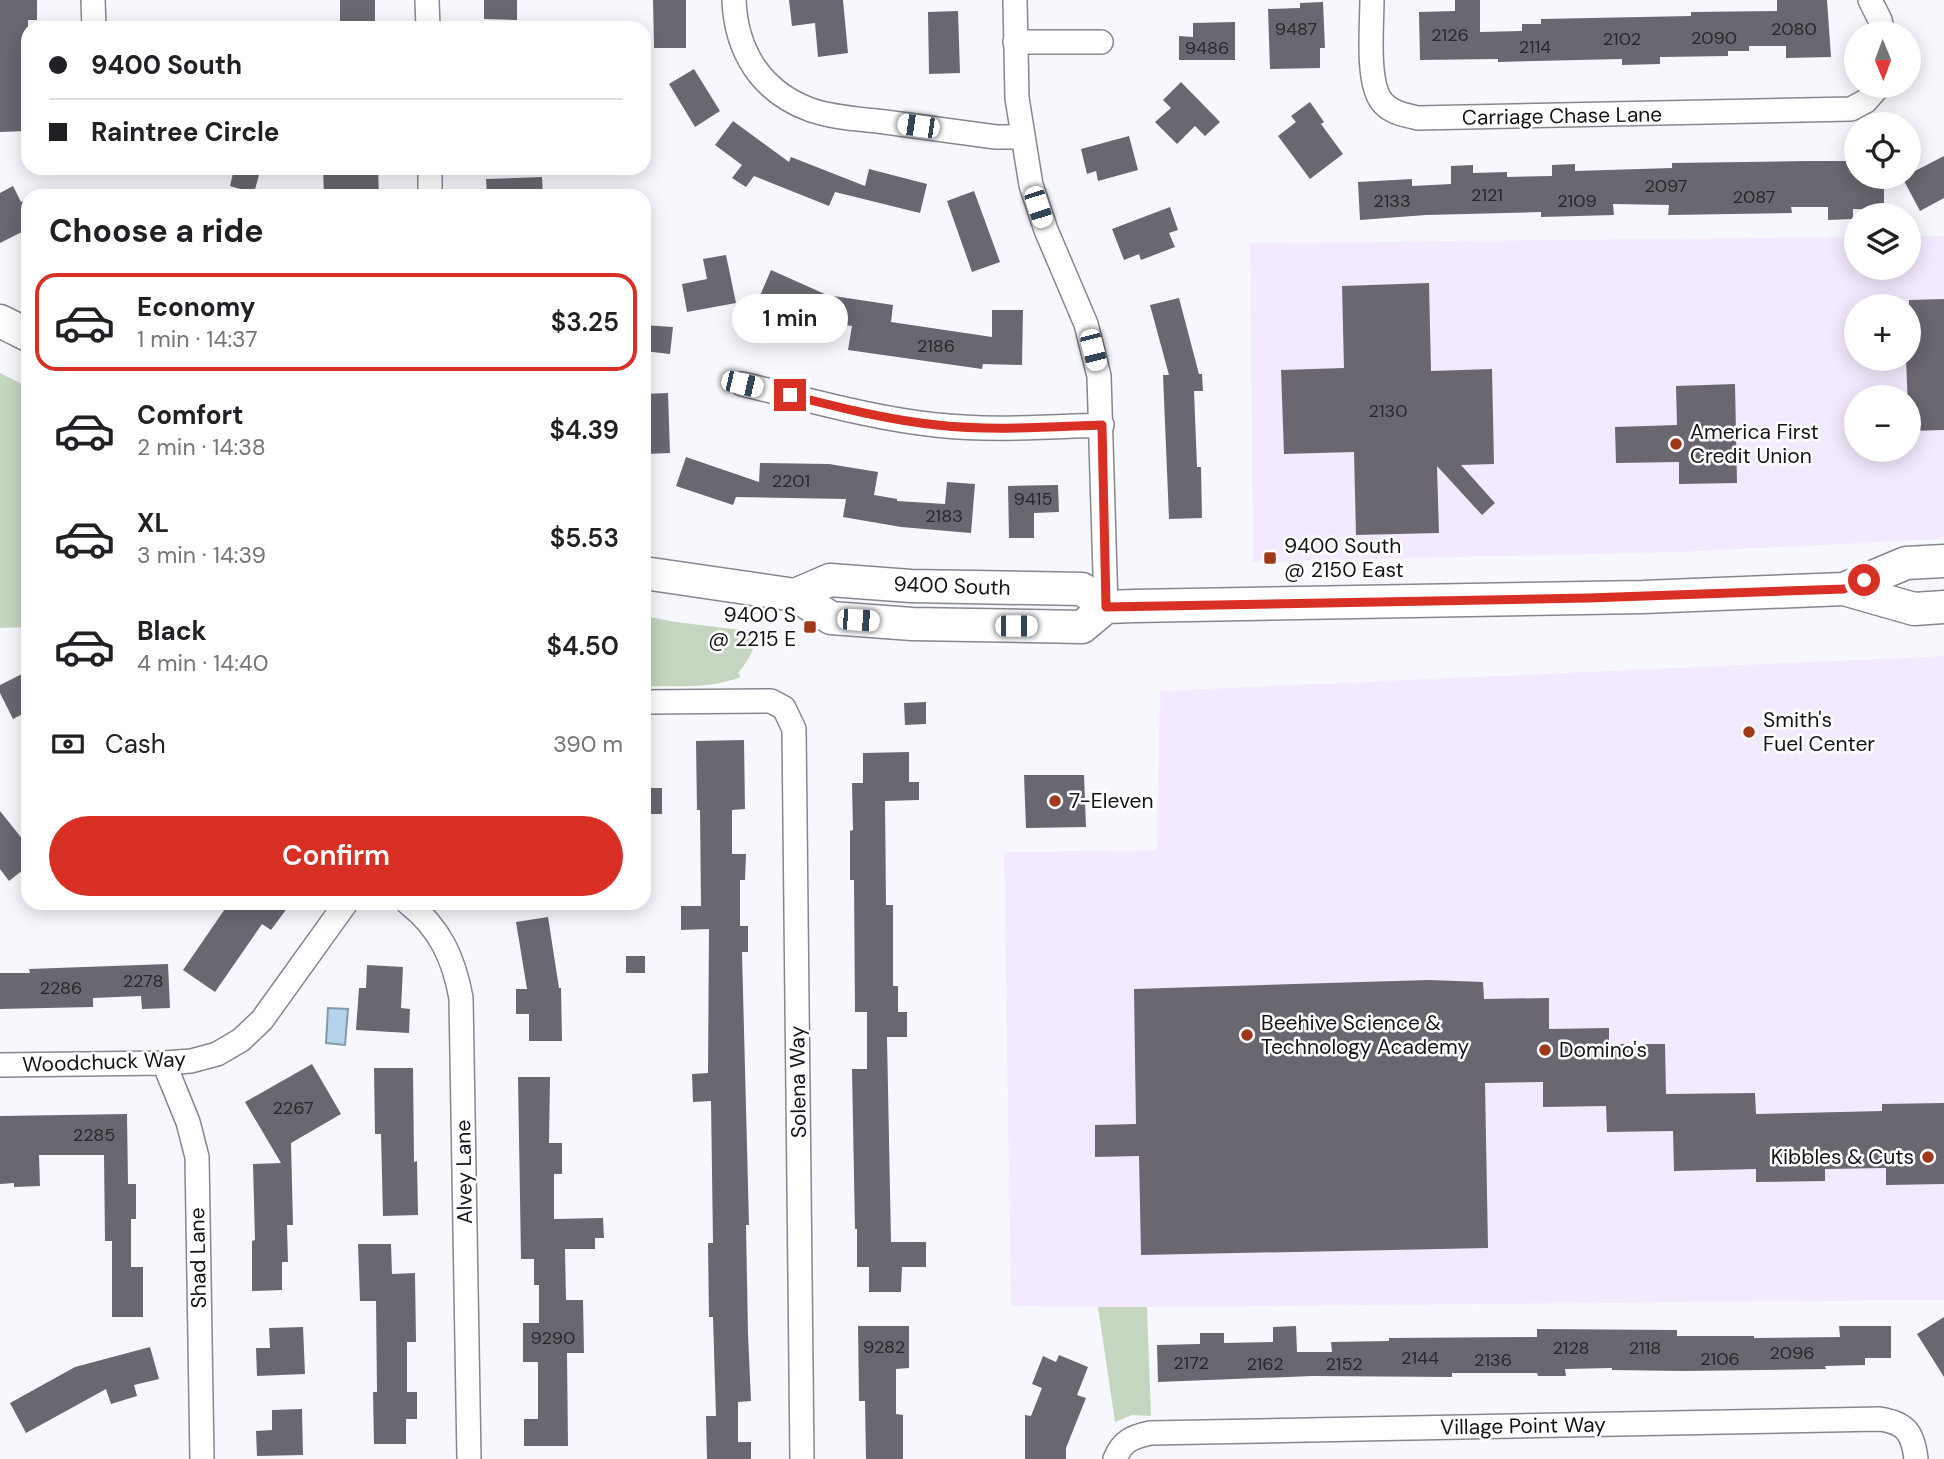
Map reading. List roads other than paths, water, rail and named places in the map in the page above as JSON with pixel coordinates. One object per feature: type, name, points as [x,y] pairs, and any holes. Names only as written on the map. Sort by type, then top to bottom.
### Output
[{"type":"main road","points":[[0,321],[21,332]]},
{"type":"main road","points":[[1844,589],[1906,563],[1944,561]]},
{"type":"main road","name":"9400 South","points":[[651,573],[795,595],[830,580],[911,586],[1082,589],[1106,607]]},
{"type":"main road","points":[[1106,607],[1588,598],[1844,589],[1914,608],[1944,607]]},
{"type":"street","points":[[93,0],[94,21]]},
{"type":"street","points":[[427,0],[428,21]]},
{"type":"street","points":[[734,0],[739,37],[746,55],[756,72],[770,87],[789,101],[813,111],[840,116],[996,137],[1022,137]]},
{"type":"street","points":[[1015,0],[1015,42],[1022,137],[1031,185],[1046,230],[1086,324],[1099,376],[1106,607]]},
{"type":"street","name":"Carriage Chase Lane","points":[[1372,0],[1374,86],[1382,103],[1396,113],[1418,118],[1852,109],[1869,98]]},
{"type":"street","points":[[1870,0],[1880,21]]},
{"type":"street","points":[[1015,42],[1101,42]]},
{"type":"street","points":[[742,384],[886,418],[936,425],[987,428],[1102,425]]},
{"type":"street","name":"Solena Way","points":[[651,702],[771,701],[784,708],[794,729],[802,1459]]},
{"type":"street","name":"Woodchuck Way","points":[[0,1065],[191,1061],[217,1054],[242,1040],[262,1020],[341,910]]},
{"type":"street","name":"Alvey Lane","points":[[416,910],[433,926],[447,949],[457,974],[461,998],[469,1459]]},
{"type":"street","name":"Shad Lane","points":[[164,1062],[188,1122],[197,1157],[202,1459]]},
{"type":"street","name":"Village Point Way","points":[[1116,1458],[1122,1444],[1134,1436],[1150,1433],[1880,1419],[1894,1421],[1907,1430],[1914,1441],[1916,1459]]},
{"type":"water","points":[[328,1008],[348,1009],[345,1045],[326,1043]]},
{"type":"place","name":"America First Credit Union","points":[[1676,444]]},
{"type":"place","name":"9400 South @ 2150 East","points":[[1270,558]]},
{"type":"place","name":"9400 S @ 2215 E","points":[[810,627]]},
{"type":"place","name":"Smith's Fuel Center","points":[[1749,732]]},
{"type":"place","name":"7-Eleven","points":[[1055,801]]},
{"type":"place","name":"Beehive Science & Technology Academy","points":[[1247,1035]]},
{"type":"place","name":"Domino's","points":[[1545,1050]]},
{"type":"place","name":"Kibbles & Cuts","points":[[1928,1157]]}]
